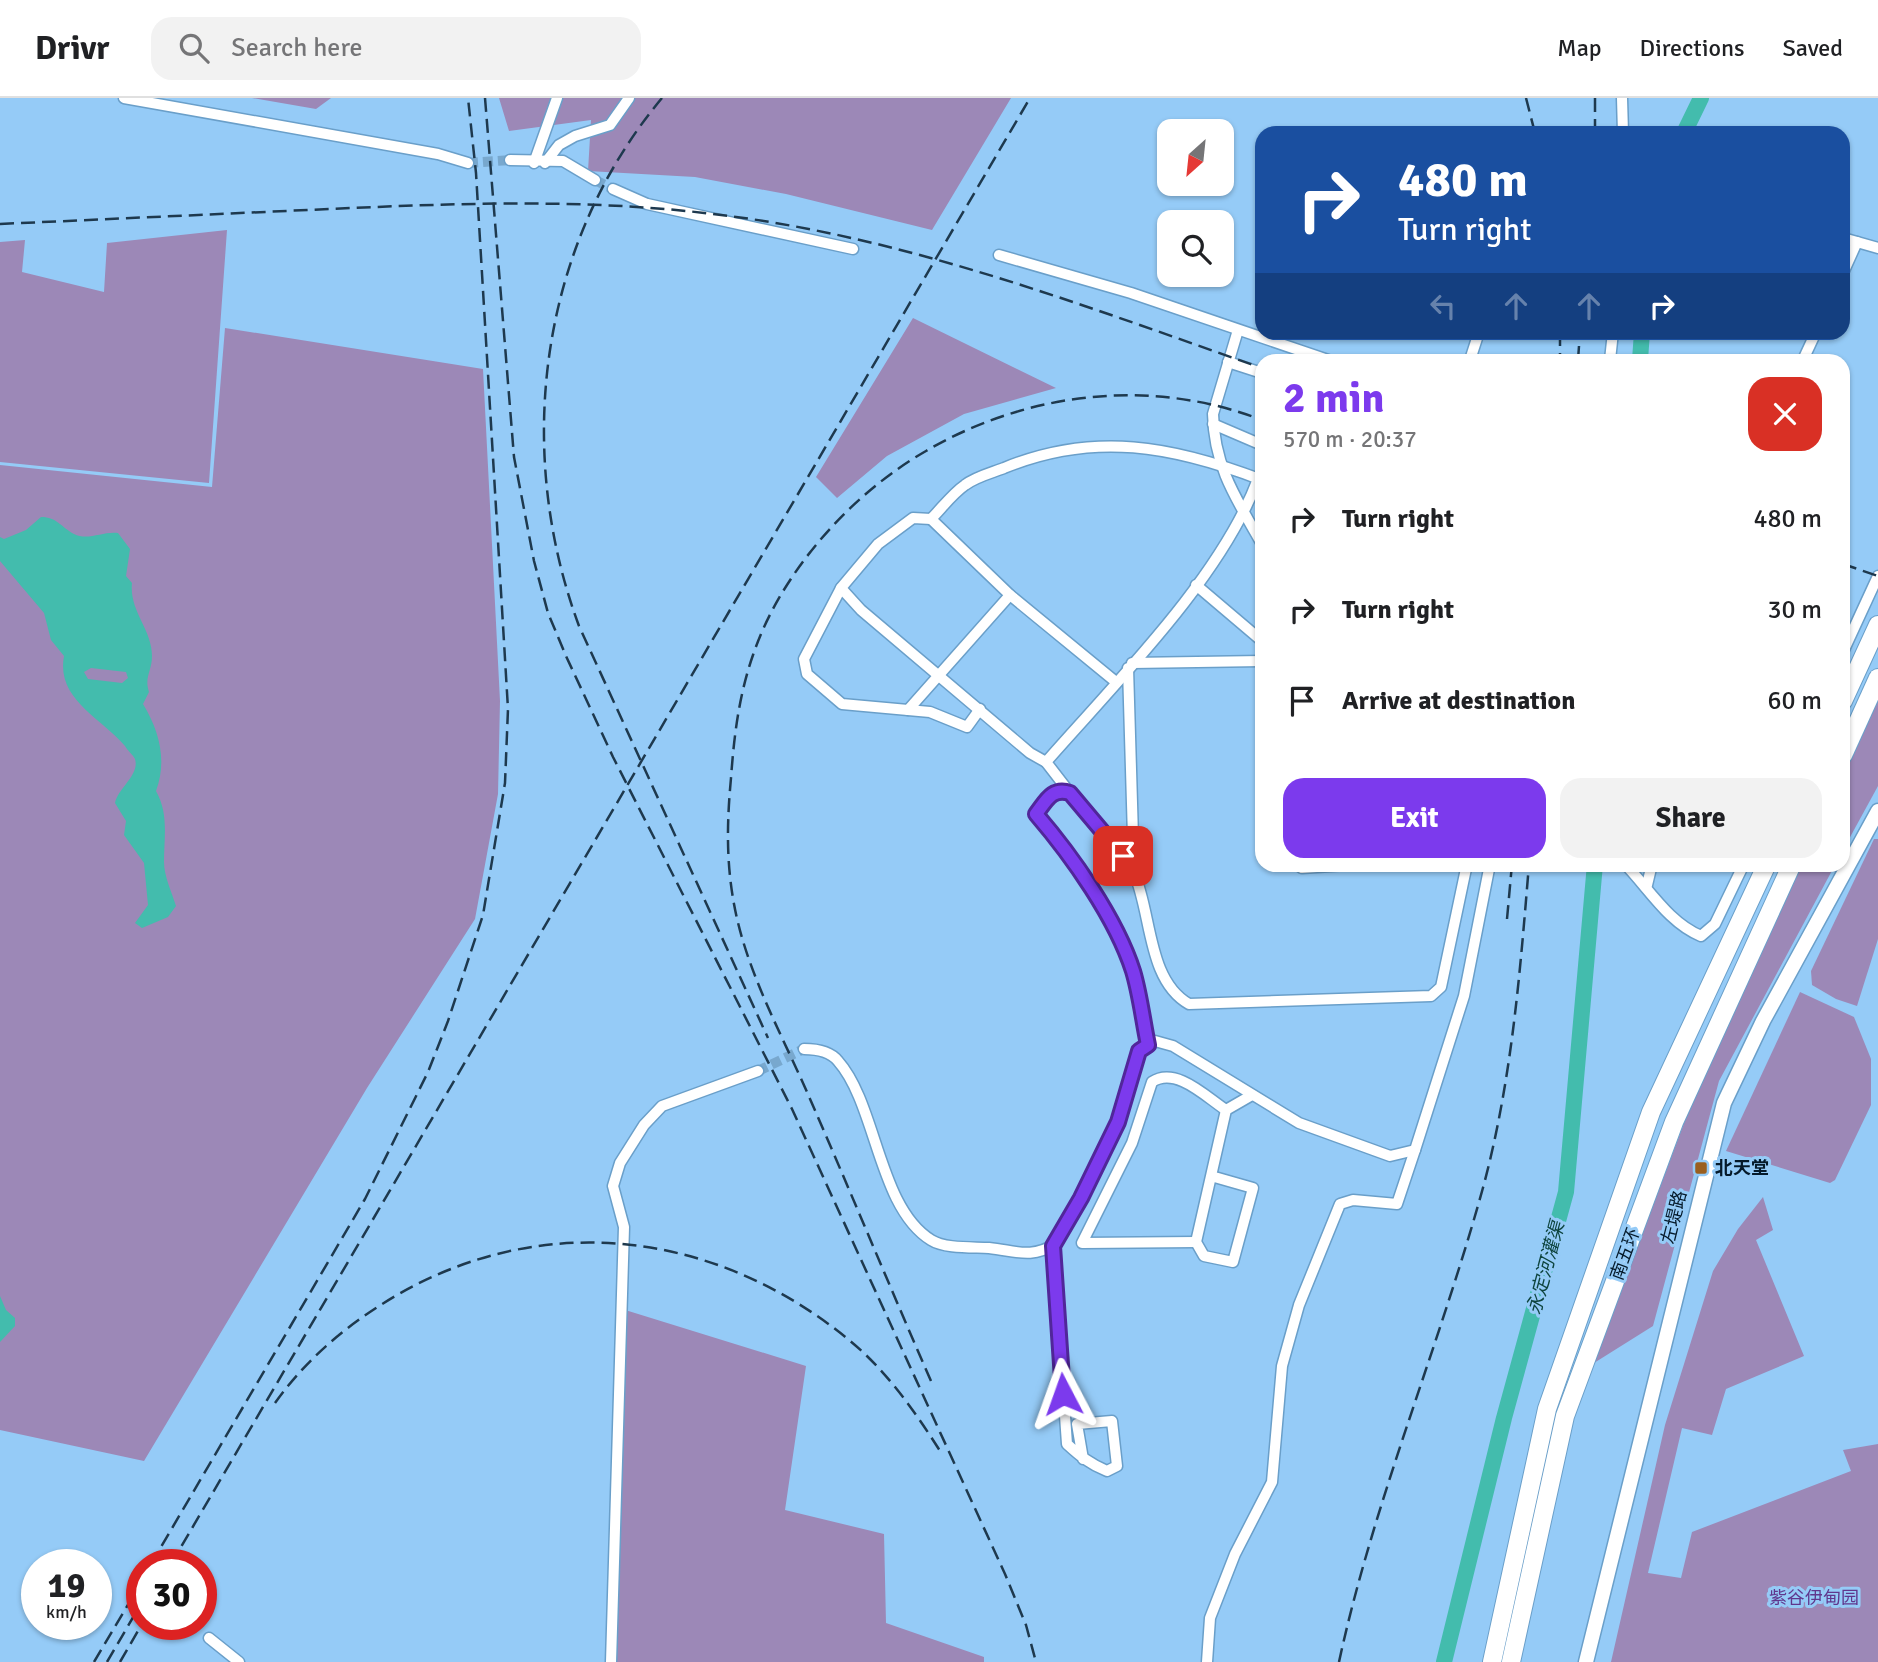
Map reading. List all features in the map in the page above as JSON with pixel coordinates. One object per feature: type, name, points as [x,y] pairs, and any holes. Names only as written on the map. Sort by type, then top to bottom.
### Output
[{"type":"highway","points":[[1850,686],[1878,625]]},
{"type":"highway","points":[[1850,740],[1878,678]]},
{"type":"highway","name":"南五环","points":[[1492,1662],[1551,1396],[1651,1112],[1763,872]]},
{"type":"highway","name":"南五环","points":[[1511,1662],[1566,1416],[1674,1122],[1788,872]]},
{"type":"main road","name":"左堤路","points":[[1850,862],[1878,811]]},
{"type":"main road","name":"左堤路","points":[[1586,1662],[1724,1103],[1763,1021],[1845,872]]},
{"type":"street","points":[[124,98],[438,154],[468,163]]},
{"type":"street","points":[[539,163],[557,98]]},
{"type":"street","points":[[539,163],[559,145],[575,136],[610,125],[629,98]]},
{"type":"street","points":[[1622,98],[1623,126]]},
{"type":"street","points":[[510,160],[539,163],[563,161],[596,180]]},
{"type":"street","points":[[613,189],[647,204],[853,249]]},
{"type":"street","points":[[1850,240],[1878,248]]},
{"type":"street","points":[[1850,258],[1857,242]]},
{"type":"street","points":[[999,255],[1132,293],[1255,336]]},
{"type":"street","points":[[1238,330],[1213,414],[1213,424],[1219,464],[1255,531]]},
{"type":"street","points":[[1268,340],[1310,354]]},
{"type":"street","points":[[1228,362],[1255,371]]},
{"type":"street","points":[[1213,424],[1255,442]]},
{"type":"street","points":[[931,519],[966,484],[1028,458],[1095,444],[1149,448],[1219,464],[1255,477]]},
{"type":"street","points":[[1046,762],[1196,585],[1245,513],[1255,490]]},
{"type":"street","points":[[980,709],[967,727],[930,712],[842,704],[807,674],[804,659],[841,588],[878,544],[913,518],[931,519],[1010,594],[1116,682]]},
{"type":"street","points":[[1850,637],[1878,576]]},
{"type":"street","points":[[1196,585],[1255,635]]},
{"type":"street","points":[[841,588],[861,610],[1030,753],[1046,762],[1116,844],[1134,874]]},
{"type":"street","points":[[908,710],[1010,594]]},
{"type":"street","points":[[1130,665],[1255,661]]},
{"type":"street","points":[[1130,665],[1134,874],[1165,982],[1177,997],[1189,1004],[1431,996],[1441,986],[1464,890],[1465,872]]},
{"type":"street","points":[[1070,793],[1060,790],[1053,793],[1036,814],[1078,868],[1132,970],[1148,1045]]},
{"type":"street","points":[[1206,1662],[1210,1618],[1235,1554],[1272,1482],[1282,1366],[1304,1292],[1340,1204],[1353,1200],[1397,1204],[1464,996],[1488,872]]},
{"type":"street","points":[[1633,872],[1670,915],[1687,930],[1701,936],[1715,925],[1740,872]]},
{"type":"street","points":[[1647,885],[1650,872]]},
{"type":"street","points":[[1464,890],[1483,895]]},
{"type":"street","points":[[804,1049],[826,1052],[839,1061],[856,1093],[879,1157],[908,1217],[932,1241],[1025,1254],[1040,1254],[1053,1246],[1081,1198],[1118,1122],[1139,1051],[1155,1041],[1173,1046],[1299,1124],[1390,1156],[1415,1150]]},
{"type":"street","points":[[611,1662],[624,1227],[613,1186],[620,1163],[632,1143],[662,1106],[758,1071]]},
{"type":"street","points":[[1196,1242],[1083,1242],[1132,1143],[1152,1083],[1170,1077],[1185,1082],[1226,1110]]},
{"type":"street","points":[[1211,1176],[1253,1188],[1233,1262],[1204,1256],[1196,1242],[1211,1176],[1226,1110],[1252,1095]]},
{"type":"street","points":[[1053,1246],[1067,1444],[1083,1459],[1107,1471],[1117,1466],[1112,1421],[1077,1424],[1083,1459]]},
{"type":"street","points":[[212,1640],[239,1662]]},
{"type":"green space","points":[[252,98],[331,98],[316,109]]},
{"type":"green space","points":[[499,98],[1011,98],[932,230],[786,194],[695,177],[588,171],[591,120],[509,131]]},
{"type":"green space","points":[[227,230],[209,483],[0,462],[0,242],[25,240],[22,272],[104,292],[107,243]]},
{"type":"green space","points":[[913,318],[1056,388],[964,414],[887,456],[837,498],[816,477]]},
{"type":"green space","points":[[225,328],[483,369],[500,701],[498,794],[475,919],[367,1088],[144,1461],[0,1430],[0,465],[212,487]]},
{"type":"green space","points":[[1878,693],[1878,786],[1850,837],[1850,755]]},
{"type":"green space","points":[[1874,839],[1878,839],[1878,939],[1857,1006],[1836,999],[1812,985],[1811,971]]},
{"type":"green space","points":[[1797,872],[1831,872],[1719,1081],[1653,1326],[1594,1363],[1692,1102]]},
{"type":"green space","points":[[1800,992],[1854,1017],[1871,1059],[1871,1105],[1835,1180],[1830,1183],[1726,1151]]},
{"type":"green space","name":"紫谷伊甸园","points":[[1763,1197],[1773,1230],[1756,1240],[1804,1356],[1726,1389],[1712,1435],[1682,1428],[1648,1573],[1681,1578],[1692,1532],[1851,1471],[1843,1450],[1878,1444],[1878,1662],[1611,1662],[1665,1425],[1713,1271],[1738,1229]]},
{"type":"green space","points":[[622,1309],[806,1366],[785,1510],[884,1534],[886,1623],[984,1657],[984,1662],[609,1662]]},
{"type":"shaded area","points":[[41,517],[46,517],[79,536],[118,533],[130,549],[126,576],[132,583],[134,602],[151,646],[152,661],[147,682],[149,692],[143,704],[154,725],[160,747],[161,769],[156,791],[164,817],[165,873],[176,906],[168,917],[142,928],[135,923],[148,905],[144,863],[124,835],[126,821],[115,803],[132,776],[135,759],[73,696],[63,671],[64,656],[51,640],[44,613],[0,561],[0,537],[4,539],[26,530]],"holes":[[[91,668],[126,672],[128,678],[122,683],[88,679],[84,672]]]},
{"type":"shaded area","points":[[0,1296],[6,1310],[15,1318],[15,1326],[0,1342]]},
{"type":"waterway","name":"永定河灌渠","points":[[1687,126],[1701,98]]},
{"type":"waterway","name":"永定河灌渠","points":[[1640,354],[1641,340]]},
{"type":"waterway","name":"永定河灌渠","points":[[1444,1662],[1504,1418],[1566,1192],[1594,872]]},
{"type":"tunnel","points":[[468,163],[510,160]]},
{"type":"tunnel","points":[[595,180],[613,189]]},
{"type":"tunnel","points":[[758,1071],[804,1049]]},
{"type":"railway","points":[[160,1549],[365,1199],[428,1072],[483,915],[505,783],[508,709],[476,173],[468,98]]},
{"type":"railway","points":[[485,98],[514,457],[534,561],[548,613],[613,757],[792,1109],[1005,1574],[1026,1625],[1036,1662]]},
{"type":"railway","points":[[662,98],[621,155],[588,217],[565,282],[550,350],[544,419],[547,489],[559,558],[579,626],[768,1038]]},
{"type":"railway","points":[[180,1549],[1030,98]]},
{"type":"railway","points":[[1526,98],[1533,126]]},
{"type":"railway","points":[[1595,98],[1595,126]]},
{"type":"railway","points":[[0,224],[479,204],[579,204],[679,210],[798,227],[933,259],[1065,299],[1255,366]]},
{"type":"railway","points":[[1560,340],[1560,354]]},
{"type":"railway","points":[[1578,354],[1579,340]]},
{"type":"railway","points":[[931,1381],[765,1000],[739,929],[730,872],[729,810],[738,716],[753,655],[781,594],[822,538],[871,489],[926,451],[965,431],[1006,415],[1047,404],[1090,397],[1134,395],[1177,398],[1255,418]]},
{"type":"railway","points":[[1850,566],[1878,576]]},
{"type":"railway","points":[[1507,919],[1511,872]]},
{"type":"railway","points":[[1339,1662],[1370,1542],[1467,1244],[1494,1144],[1514,1025],[1528,872]]},
{"type":"railway","points":[[275,1403],[315,1356],[362,1317],[397,1295],[454,1268],[512,1251],[571,1243],[630,1245],[688,1256],[744,1275],[798,1304],[849,1340],[876,1365],[911,1408],[942,1454]]},
{"type":"railway","points":[[94,1662],[126,1608]]},
{"type":"railway","points":[[107,1662],[126,1629]]},
{"type":"railway","points":[[120,1662],[133,1640]]},
{"type":"place","name":"北天堂","points":[[1701,1168]]},
{"type":"route","points":[[1063,1394],[1053,1246],[1081,1198],[1118,1122],[1139,1051],[1148,1045],[1132,970],[1122,949],[1102,908],[1071,858],[1036,814],[1053,793],[1060,790],[1070,793],[1116,844],[1123,856]]}]
